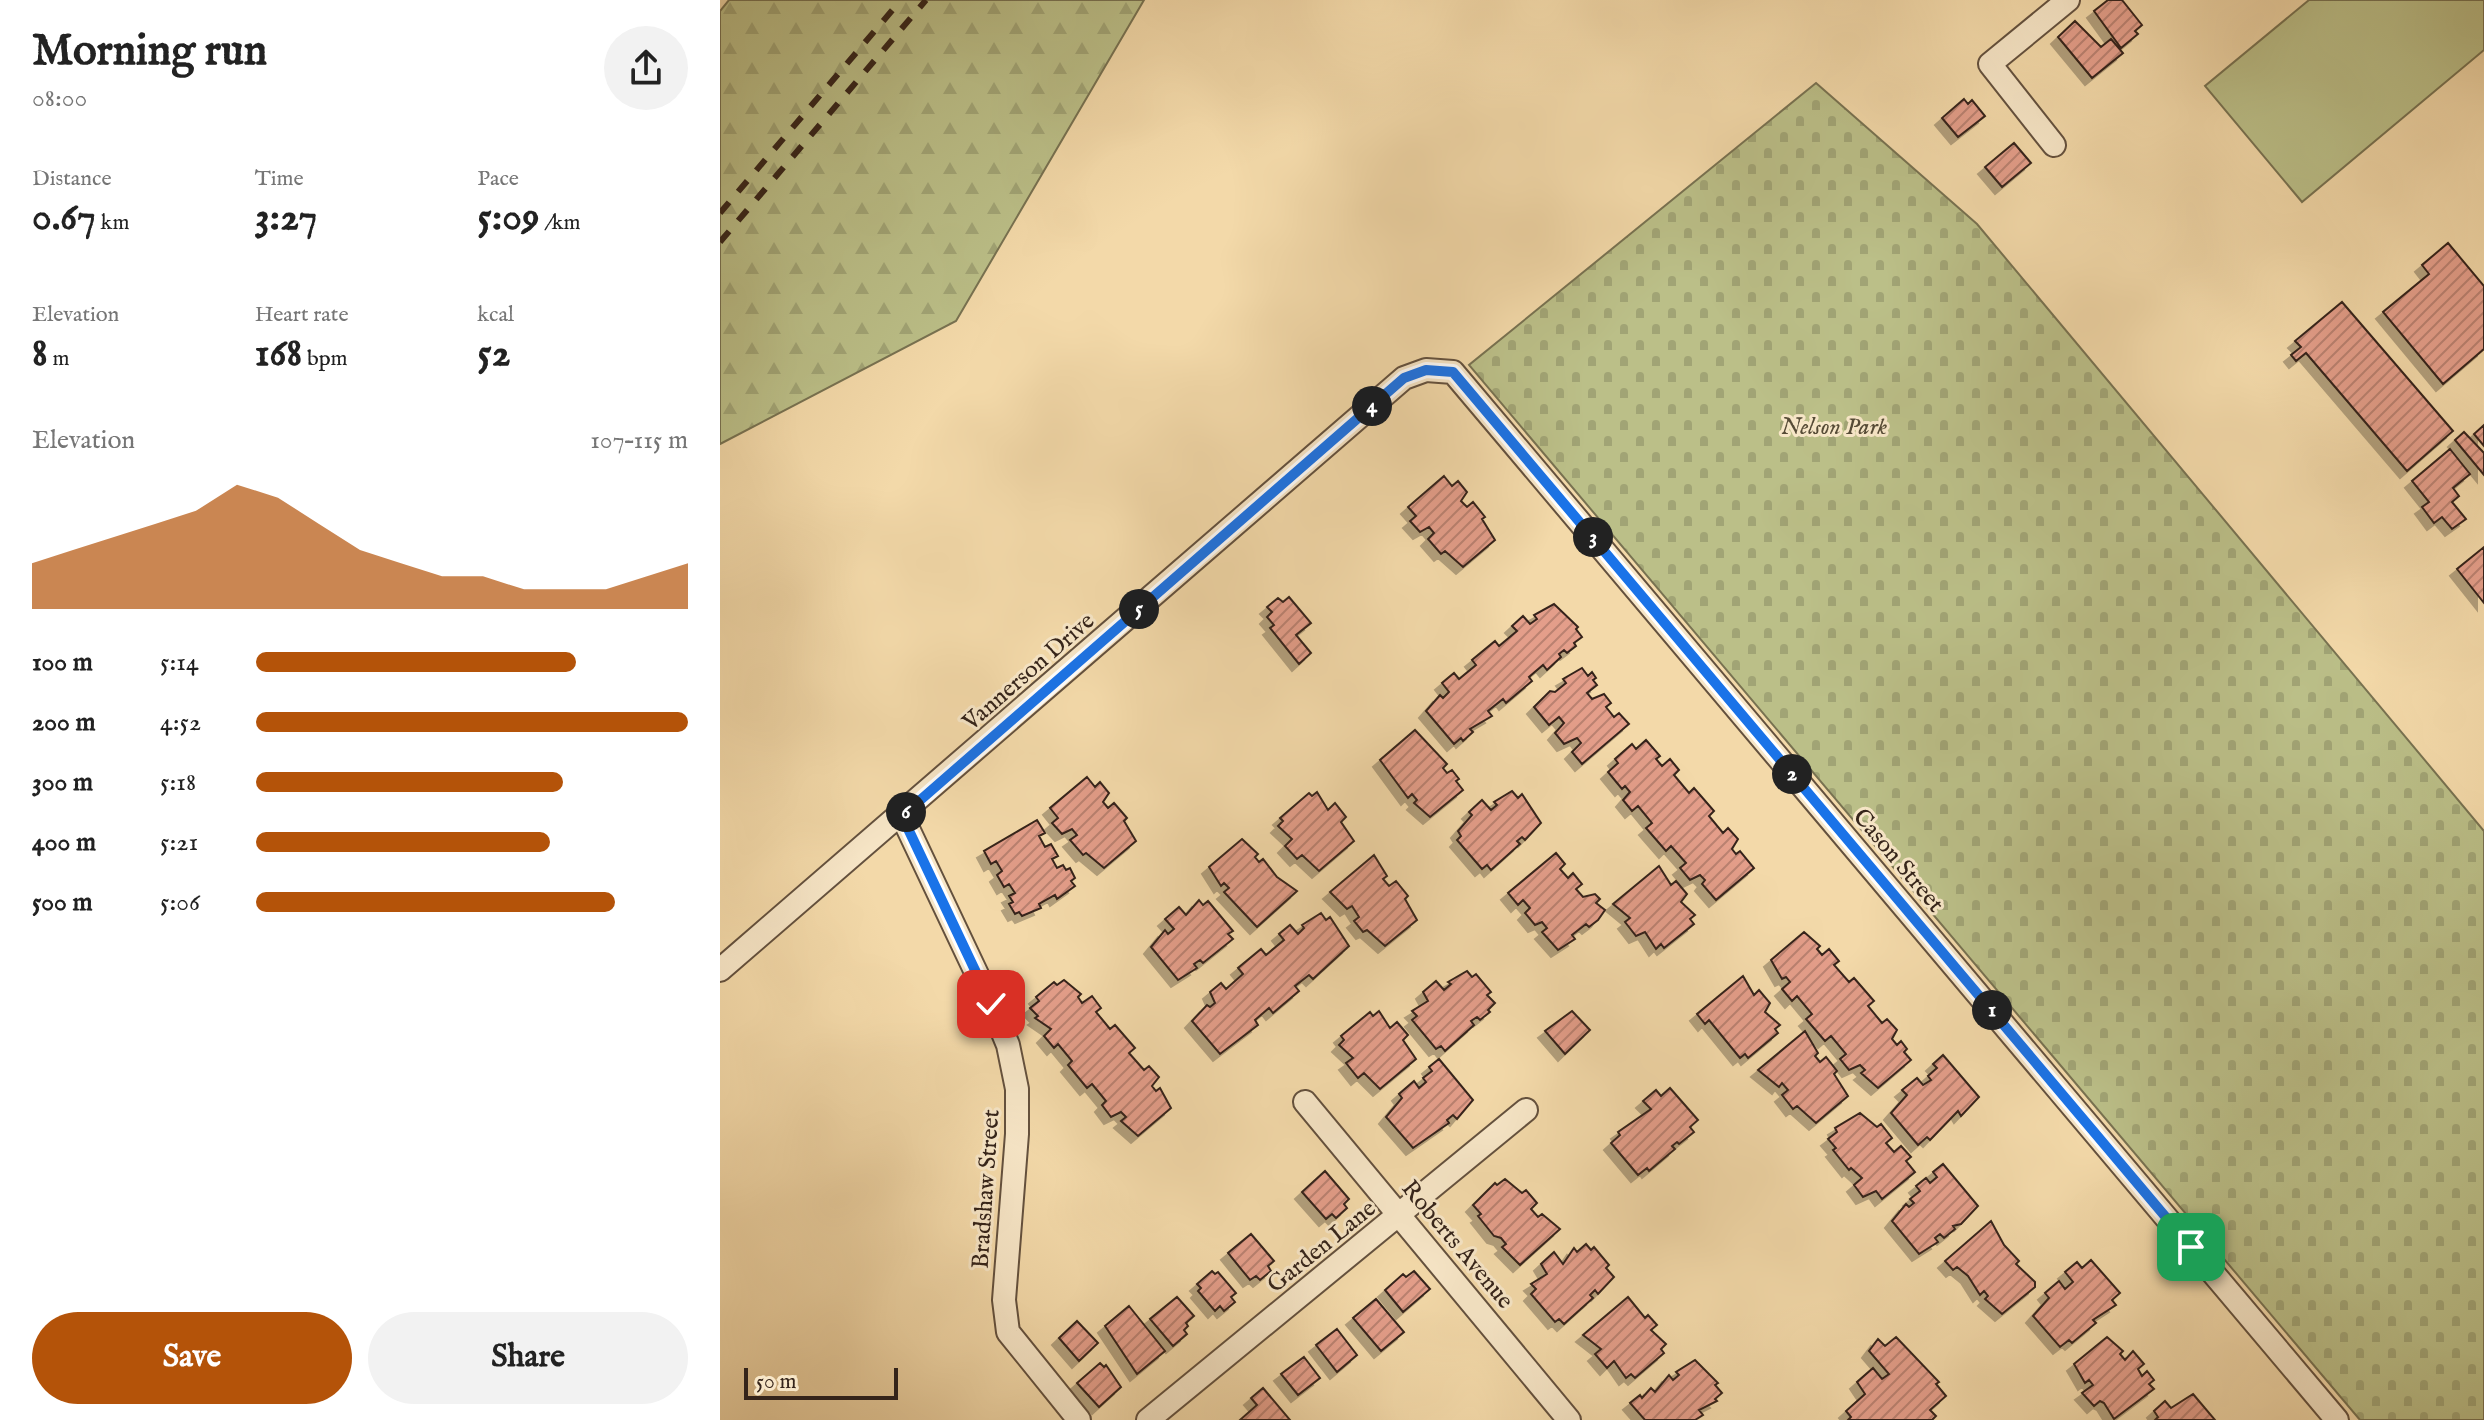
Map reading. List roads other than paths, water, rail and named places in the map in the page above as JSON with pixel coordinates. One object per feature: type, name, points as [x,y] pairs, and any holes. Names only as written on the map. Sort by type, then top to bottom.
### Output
[{"type":"street","points":[[2054,145],[1990,64],[2068,0]]},
{"type":"street","name":"Cason Street","points":[[1404,378],[1426,370],[1453,372],[2337,1420]]},
{"type":"street","name":"Vannerson Drive","points":[[720,970],[902,816],[1404,378]]},
{"type":"street","name":"Bradshaw Street","points":[[902,816],[1008,1045],[1017,1089],[1017,1134],[1004,1286],[1008,1332],[1079,1420]]},
{"type":"street","name":"Roberts Avenue","points":[[1305,1102],[1569,1420]]},
{"type":"street","name":"Garden Lane","points":[[1148,1420],[1526,1110]]},
{"type":"railway","points":[[720,213],[901,0]]},
{"type":"railway","points":[[720,242],[926,0]]},
{"type":"park label","name":"Nelson Park","points":[[1834,426]]}]
